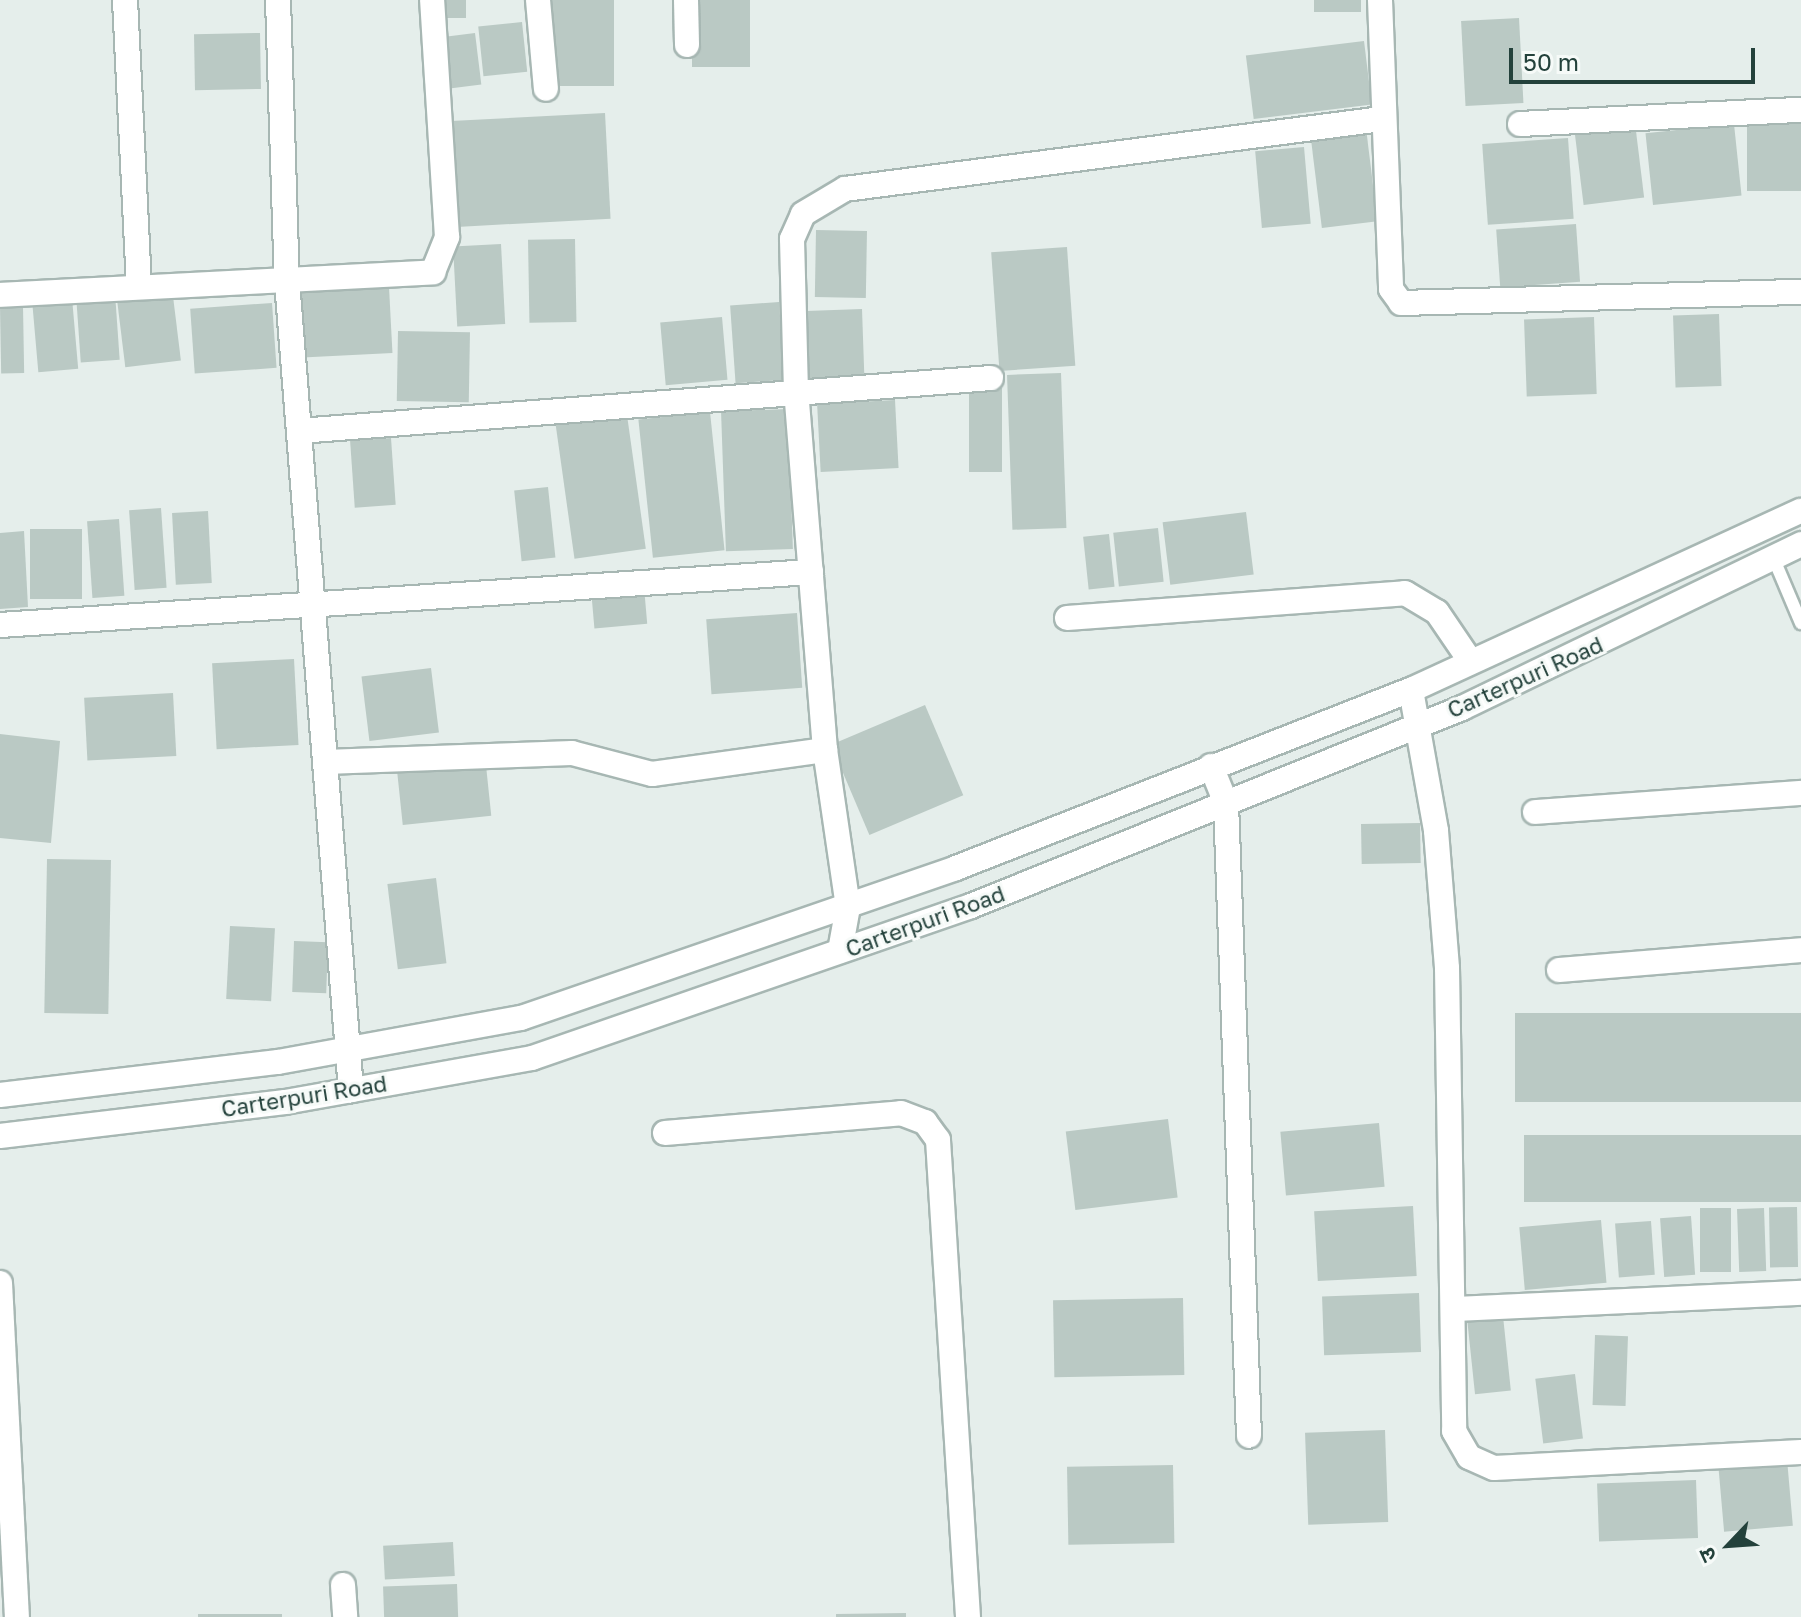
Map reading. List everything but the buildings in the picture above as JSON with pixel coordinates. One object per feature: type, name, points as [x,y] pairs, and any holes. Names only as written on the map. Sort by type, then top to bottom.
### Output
[{"type":"street","points":[[125,0],[139,285]]},
{"type":"street","points":[[278,0],[287,281],[351,1090]]},
{"type":"street","points":[[0,295],[139,285],[405,277],[441,265],[446,227],[432,0]]},
{"type":"street","points":[[538,0],[546,89]]},
{"type":"street","points":[[686,0],[687,45]]},
{"type":"street","points":[[1380,0],[1382,119],[1391,289],[1401,303],[1801,292]]},
{"type":"street","points":[[1520,124],[1801,110]]},
{"type":"street","points":[[840,951],[848,907],[825,750],[796,392],[792,239],[822,198],[1382,119]]},
{"type":"street","points":[[299,431],[991,378]]},
{"type":"street","name":"Carterpuri Road","points":[[0,1095],[348,1050],[521,1018],[848,907],[1411,690],[1801,511]]},
{"type":"street","name":"Carterpuri Road","points":[[0,1136],[351,1090],[532,1058],[840,951],[1226,803],[1569,660],[1801,544]]},
{"type":"street","points":[[0,625],[811,572]]},
{"type":"street","points":[[1067,618],[1405,593],[1437,612],[1471,662]]},
{"type":"street","points":[[1411,690],[1436,831],[1447,968],[1457,1309],[1454,1431],[1469,1457],[1494,1468],[1801,1452]]},
{"type":"street","points":[[325,762],[572,753],[652,774],[825,750]]},
{"type":"street","points":[[1211,766],[1226,803],[1249,1436]]},
{"type":"street","points":[[1535,812],[1801,793]]},
{"type":"street","points":[[1559,970],[1801,950]]},
{"type":"street","points":[[665,1133],[901,1113],[925,1122],[938,1140],[968,1617]]},
{"type":"street","points":[[0,1283],[6,1540],[17,1617]]},
{"type":"street","points":[[1457,1309],[1801,1293]]},
{"type":"street","points":[[343,1585],[345,1617]]},
{"type":"lane","points":[[1773,557],[1801,623]]}]
